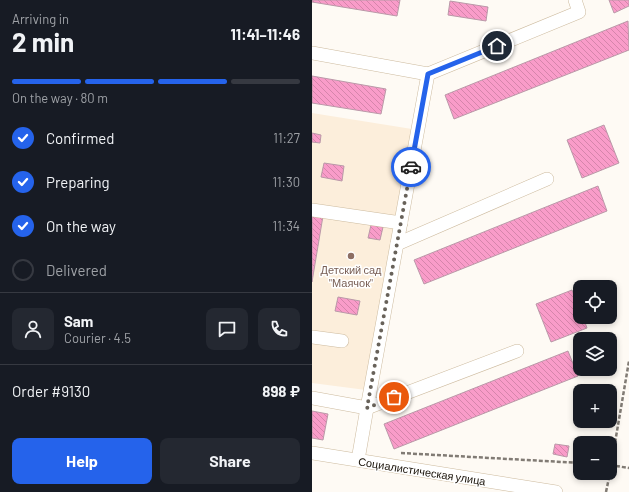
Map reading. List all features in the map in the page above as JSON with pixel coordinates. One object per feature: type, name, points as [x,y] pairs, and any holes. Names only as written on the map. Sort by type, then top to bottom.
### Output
[{"type":"street","points":[[312,52],[428,74],[579,12],[575,0]]},
{"type":"street","points":[[358,460],[428,74]]},
{"type":"street","points":[[397,244],[547,179]]},
{"type":"street","points":[[312,210],[401,223]]},
{"type":"street","points":[[312,337],[342,341]]},
{"type":"street","points":[[312,398],[367,408],[517,350]]},
{"type":"street","name":"Социалистическая улица","points":[[312,453],[556,492]]},
{"type":"path","points":[[616,436],[629,361]]},
{"type":"path","points":[[399,452],[573,463]]},
{"type":"path","points":[[617,466],[629,468]]},
{"type":"path","points":[[606,492],[608,480]]},
{"type":"shaded area","name":"Детский сад \"Маячок\"","points":[[312,113],[412,129],[366,390],[312,383]]},
{"type":"building","points":[[312,0],[400,0],[397,16],[312,2]]},
{"type":"building","points":[[609,0],[629,0],[629,6],[614,13]]},
{"type":"building","points":[[450,1],[488,7],[486,21],[448,15]]},
{"type":"building","points":[[628,21],[629,50],[454,119],[445,95]]},
{"type":"building","points":[[312,76],[386,89],[381,114],[312,103]]},
{"type":"building","points":[[604,125],[619,163],[582,178],[567,140]]},
{"type":"building","points":[[312,133],[321,135],[320,143],[312,142]]},
{"type":"building","points":[[324,163],[344,166],[342,181],[321,177]]},
{"type":"building","points":[[598,186],[607,211],[424,284],[414,260]]},
{"type":"building","points":[[312,214],[323,216],[312,282]]},
{"type":"building","points":[[371,225],[383,227],[380,240],[368,238]]},
{"type":"building","points":[[572,290],[573,324],[586,324],[587,328],[573,332],[573,333],[551,342],[536,304]]},
{"type":"building","points":[[338,297],[360,301],[357,315],[335,311]]},
{"type":"building","points":[[568,351],[573,364],[573,376],[578,376],[394,449],[384,424]]},
{"type":"building","points":[[312,411],[328,414],[323,440],[312,438]]},
{"type":"building","points":[[555,444],[569,446],[567,457],[553,454]]},
{"type":"way so far","points":[[394,397],[367,408],[411,167]]},
{"type":"place","name":"Детский сад \"Маячок\"","points":[[351,256]]},
{"type":"route","points":[[411,167],[428,74],[497,46]]}]
